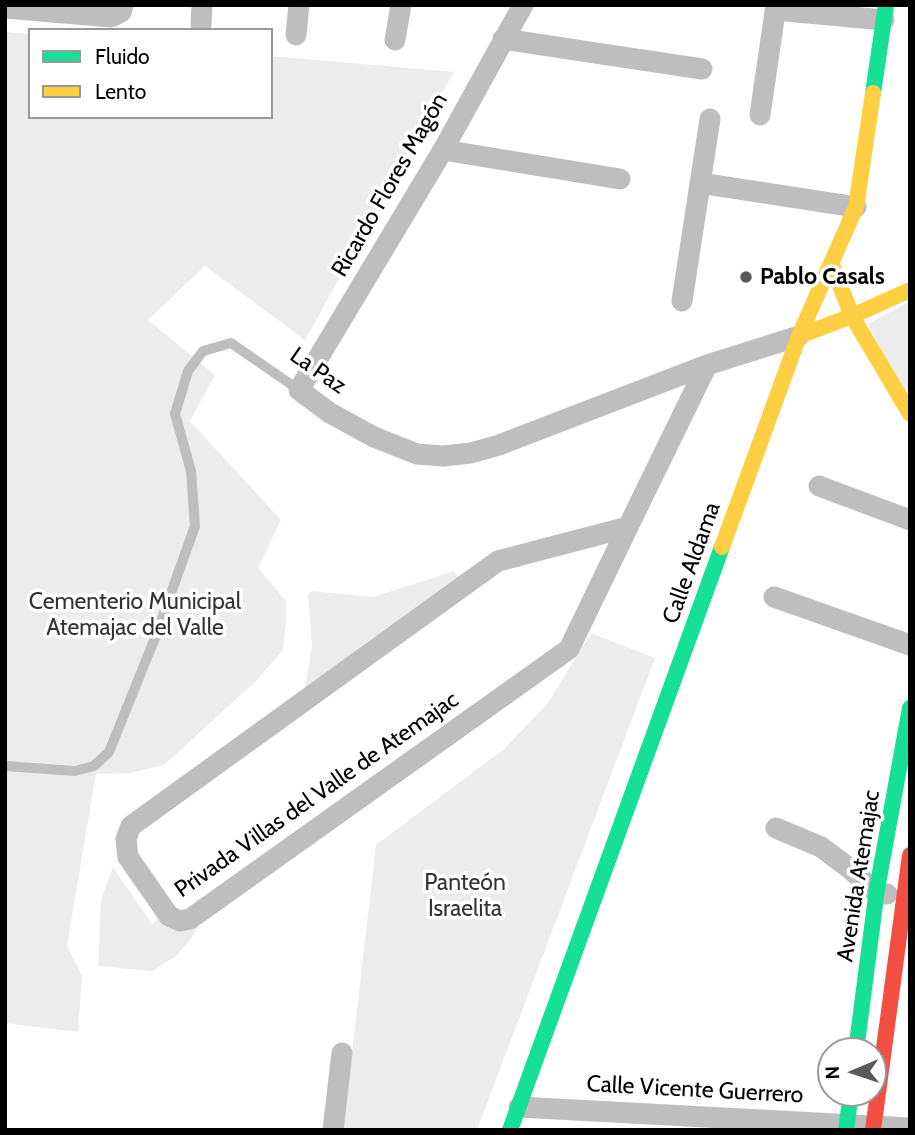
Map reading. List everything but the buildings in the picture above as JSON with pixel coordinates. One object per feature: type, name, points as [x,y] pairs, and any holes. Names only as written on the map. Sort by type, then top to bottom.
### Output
[{"type":"street","points":[[296,35],[299,5]]},
{"type":"street","points":[[396,40],[401,5]]},
{"type":"street","name":"Ricardo Flores Magón","points":[[299,390],[443,150],[523,5]]},
{"type":"street","points":[[5,8],[117,11]]},
{"type":"street","points":[[760,115],[776,8],[885,13]]},
{"type":"street","name":"Calle Aldama","points":[[510,1130],[799,336],[856,207],[885,13]]},
{"type":"street","points":[[503,38],[702,69]]},
{"type":"street","points":[[682,301],[710,119]]},
{"type":"street","points":[[443,150],[620,179]]},
{"type":"street","points":[[700,183],[856,207]]},
{"type":"street","points":[[831,263],[852,316],[910,414]]},
{"type":"street","name":"La Paz","points":[[299,390],[374,438],[417,454],[443,456],[471,453],[499,445],[707,365],[799,336],[852,316],[910,289]]},
{"type":"street","name":"Privada Villas del Valle de Atemajac","points":[[628,527],[498,561],[131,826],[126,839],[128,857],[169,916],[180,920],[190,919],[569,649],[707,365]]},
{"type":"street","points":[[819,486],[910,520]]},
{"type":"street","points":[[774,597],[910,645]]},
{"type":"street","name":"Avenida Atemajac","points":[[858,1037],[877,893],[910,708]]},
{"type":"street","points":[[776,828],[821,847],[877,893],[906,895]]},
{"type":"street","name":"Avenida Atemajac","points":[[874,1128],[910,855]]},
{"type":"street","points":[[333,1130],[342,1053]]},
{"type":"street","name":"Calle Vicente Guerrero","points":[[519,1107],[603,1120],[910,1128]]},
{"type":"street","points":[[846,1127],[849,1107]]},
{"type":"lane","name":"La Paz","points":[[5,766],[75,771],[94,766],[110,752],[195,526],[191,471],[175,414],[188,371],[203,351],[231,343],[299,390]]},
{"type":"green space","name":"Cementerio Municipal Atemajac del Valle","points":[[5,32],[28,34],[28,119],[273,119],[273,56],[454,72],[305,340],[205,266],[148,320],[215,375],[190,421],[281,520],[258,568],[286,601],[283,650],[256,681],[164,765],[130,773],[96,774],[67,946],[82,976],[78,1032],[5,1023]]},
{"type":"green space","points":[[910,301],[910,402],[868,324]]},
{"type":"green space","points":[[454,571],[461,582],[307,695],[305,687],[312,646],[308,594],[312,591],[373,597]]},
{"type":"green space","name":"Panteón Israelita","points":[[591,633],[655,658],[477,1130],[343,1130],[376,845],[504,749],[548,703]]},
{"type":"green space","points":[[113,867],[152,924],[163,915],[198,926],[176,956],[152,971],[98,966],[101,900]]},
{"type":"traffic: fast","points":[[873,93],[886,5]]},
{"type":"traffic: fast","points":[[510,1130],[722,547]]},
{"type":"traffic: fast","points":[[858,1037],[877,889],[910,708]]},
{"type":"traffic: fast","points":[[846,1130],[849,1107]]},
{"type":"traffic: slow","points":[[722,547],[799,336],[856,207],[873,93]]},
{"type":"traffic: slow","points":[[831,263],[852,316],[910,414]]},
{"type":"traffic: slow","points":[[799,336],[910,290]]},
{"type":"traffic: jam","points":[[873,1130],[910,855]]},
{"type":"place","name":"Pablo Casals","points":[[746,277]]}]
